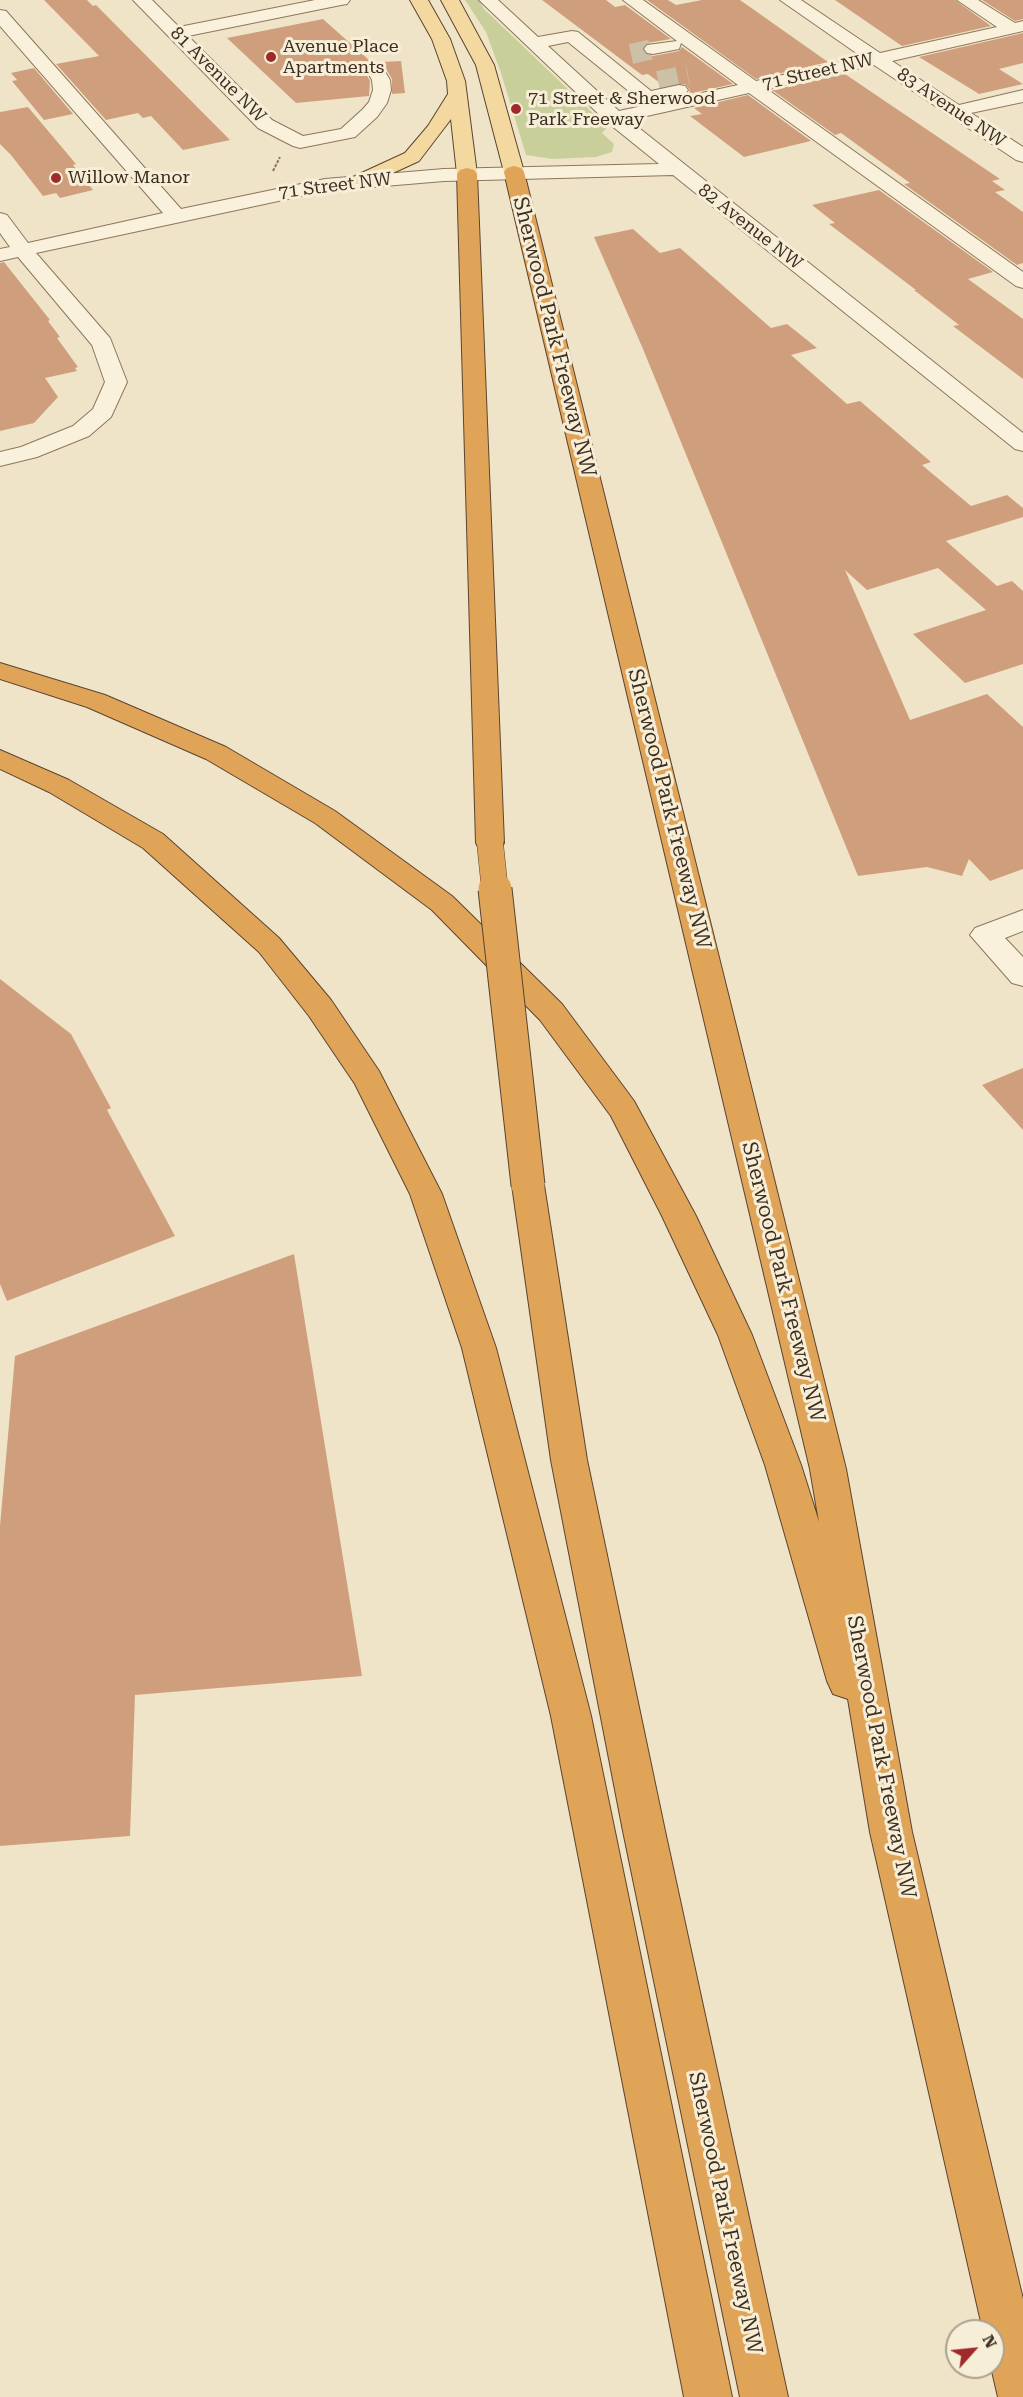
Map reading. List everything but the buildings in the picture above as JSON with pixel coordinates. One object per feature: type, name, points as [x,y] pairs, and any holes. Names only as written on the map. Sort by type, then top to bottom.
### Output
[{"type":"highway","name":"Sherwood Park Freeway NW","points":[[514,172],[828,1469],[891,1832],[1022,2397]]},
{"type":"highway","name":"Sherwood Park Freeway NW","points":[[467,174],[490,843],[528,1185],[569,1460],[644,1830],[764,2397]]},
{"type":"highway","points":[[0,670],[96,701],[216,753],[325,817],[442,903],[551,1012],[623,1108],[680,1216],[735,1335],[783,1465],[891,1832]]},
{"type":"highway","points":[[0,759],[58,786],[153,841],[269,945],[320,1008],[368,1079],[426,1194],[479,1348],[571,1716],[708,2397]]},
{"type":"main road","points":[[419,0],[451,62],[458,93],[467,174]]},
{"type":"main road","points":[[450,0],[485,65],[514,172]]},
{"type":"main road","points":[[363,180],[412,157],[436,129],[458,93]]},
{"type":"street","name":"81 Avenue NW","points":[[142,0],[266,124],[300,142],[348,133],[370,113],[378,103],[382,90],[381,80],[374,67]]},
{"type":"street","points":[[176,33],[341,0]]},
{"type":"street","name":"82 Avenue NW","points":[[488,0],[614,118],[1023,444]]},
{"type":"street","points":[[632,0],[723,80]]},
{"type":"street","name":"83 Avenue NW","points":[[789,0],[1023,156]]},
{"type":"street","points":[[966,0],[1018,27]]},
{"type":"street","points":[[0,15],[176,215]]},
{"type":"street","points":[[641,22],[723,80],[1023,282]]},
{"type":"street","name":"71 Street NW","points":[[614,118],[723,80],[877,59],[1018,27]]},
{"type":"street","points":[[535,43],[572,36],[594,62],[629,82],[647,97],[723,80]]},
{"type":"street","points":[[653,49],[673,45]]},
{"type":"street","points":[[562,69],[621,56]]},
{"type":"street","points":[[629,82],[658,81]]},
{"type":"street","points":[[957,111],[1023,96]]},
{"type":"street","name":"71 Street NW","points":[[0,255],[176,215],[303,189],[363,180],[514,172],[676,169]]},
{"type":"street","points":[[0,219],[102,343],[116,382],[103,412],[81,431],[29,452],[0,459]]},
{"type":"street","points":[[1023,920],[985,935],[1023,976]]},
{"type":"green space","points":[[465,0],[479,0],[484,9],[594,114],[606,129],[602,133],[614,144],[612,152],[596,157],[553,159],[526,155],[486,32]]},
{"type":"tunnel","points":[[631,54],[653,49]]},
{"type":"tunnel","points":[[658,81],[688,75]]},
{"type":"place","name":"Avenue Place Apartments","points":[[271,57]]},
{"type":"place","name":"71 Street & Sherwood Park Freeway","points":[[516,109]]},
{"type":"place","name":"Willow Manor","points":[[56,178]]}]
